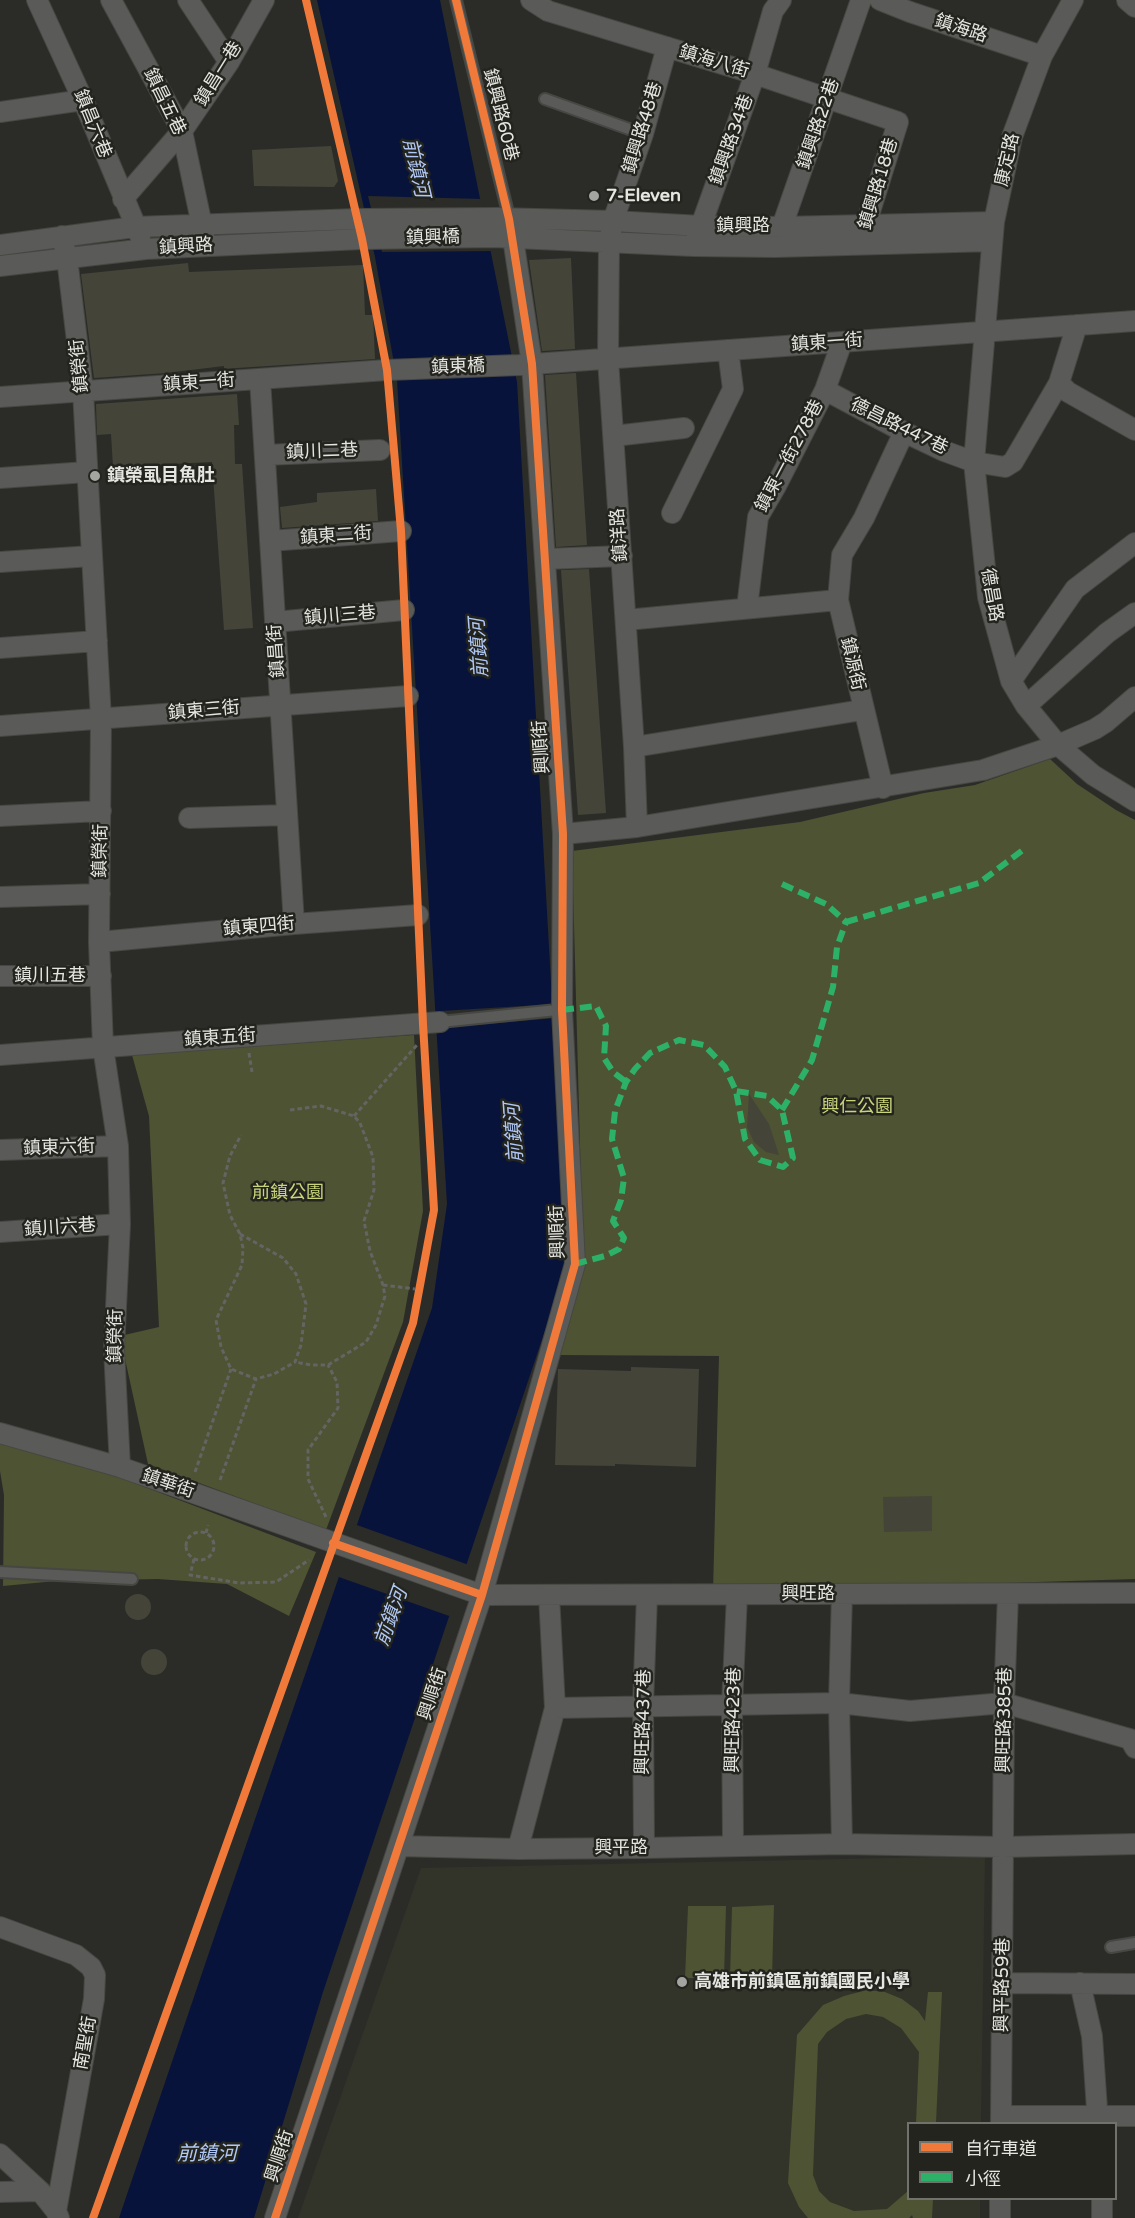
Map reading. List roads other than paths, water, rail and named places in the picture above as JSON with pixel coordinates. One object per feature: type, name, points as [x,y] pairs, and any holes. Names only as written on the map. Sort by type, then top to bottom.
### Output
[{"type":"street","name":"鎮昌六巷","points":[[37,0],[83,100],[146,249]]},
{"type":"street","name":"鎮昌五巷","points":[[111,0],[182,131],[207,245]]},
{"type":"street","points":[[188,0],[229,62]]},
{"type":"street","name":"鎮昌一巷","points":[[123,199],[182,131],[229,62],[264,0]]},
{"type":"street","name":"鎮海八街","points":[[531,0],[548,11],[755,74],[898,122]]},
{"type":"street","name":"鎮興路34巷","points":[[694,246],[755,74],[773,11],[781,0]]},
{"type":"street","name":"鎮興路22巷","points":[[775,247],[861,0]]},
{"type":"street","name":"鎮海路","points":[[880,0],[913,6],[1042,56]]},
{"type":"street","name":"康定路","points":[[985,332],[993,232],[1012,137],[1042,56],[1073,0]]},
{"type":"street","points":[[1127,0],[1135,7]]},
{"type":"street","name":"鎮興路48巷","points":[[609,242],[613,221],[643,134],[667,47]]},
{"type":"street","points":[[0,112],[83,100]]},
{"type":"street","name":"鎮興路18巷","points":[[860,246],[898,122]]},
{"type":"street","name":"鎮興橋","points":[[370,219],[502,228]]},
{"type":"street","name":"鎮興路","points":[[0,245],[135,226],[370,219]]},
{"type":"street","name":"鎮興路","points":[[502,228],[613,221],[701,226],[866,226],[993,232]]},
{"type":"street","name":"鎮興橋","points":[[374,239],[502,228]]},
{"type":"street","name":"鎮興路","points":[[502,228],[609,242],[775,247],[860,246],[993,232]]},
{"type":"street","name":"興順街","points":[[275,2218],[482,1596],[575,1264],[560,1010],[563,834],[545,559],[526,364],[502,228]]},
{"type":"street","name":"鎮榮街","points":[[62,236],[67,258],[83,391],[101,720],[99,942],[103,1047],[118,1146],[120,1224],[114,1349],[120,1467]]},
{"type":"street","name":"鎮興路","points":[[0,266],[146,249],[374,239]]},
{"type":"street","name":"鎮洋路","points":[[609,242],[608,358],[634,747],[637,827]]},
{"type":"street","name":"鎮東一街","points":[[526,364],[1135,321]]},
{"type":"street","points":[[1113,322],[1135,328]]},
{"type":"street","name":"德昌路447巷","points":[[825,390],[904,432],[974,462],[1005,467],[1013,462],[1059,383],[1077,325]]},
{"type":"street","name":"德昌路","points":[[985,332],[974,462],[988,597],[1011,681],[1026,706],[1058,745],[1093,775],[1135,801]]},
{"type":"street","name":"鎮東一街278巷","points":[[747,608],[758,517],[825,390],[842,342]]},
{"type":"street","points":[[672,513],[733,389],[728,350]]},
{"type":"street","name":"鎮東橋","points":[[398,370],[526,364]]},
{"type":"street","name":"鎮東一街","points":[[0,397],[398,370]]},
{"type":"street","name":"鎮昌街","points":[[260,379],[294,924]]},
{"type":"street","points":[[1059,383],[1068,392],[1135,430]]},
{"type":"street","points":[[614,436],[684,428]]},
{"type":"street","name":"鎮源街","points":[[634,747],[862,710],[838,600],[842,555],[864,518],[904,432]]},
{"type":"street","name":"鎮川二巷","points":[[265,455],[380,450]]},
{"type":"street","points":[[0,478],[87,472]]},
{"type":"street","name":"鎮東二街","points":[[270,541],[401,531]]},
{"type":"street","points":[[1011,681],[1075,589],[1135,543]]},
{"type":"street","points":[[0,562],[92,556]]},
{"type":"street","points":[[545,559],[622,556]]},
{"type":"street","points":[[626,620],[838,600]]},
{"type":"street","name":"鎮川三巷","points":[[275,622],[404,610]]},
{"type":"street","points":[[1026,706],[1107,633],[1135,613]]},
{"type":"street","points":[[0,648],[97,642]]},
{"type":"street","name":"鎮東三街","points":[[0,726],[408,696]]},
{"type":"street","points":[[563,834],[637,827],[983,770],[1058,745],[1106,722],[1135,697]]},
{"type":"street","points":[[862,710],[883,788]]},
{"type":"street","points":[[0,816],[101,811]]},
{"type":"street","points":[[189,818],[287,815]]},
{"type":"street","points":[[0,897],[100,894]]},
{"type":"street","name":"鎮東四街","points":[[99,942],[418,915]]},
{"type":"street","name":"鎮川五巷","points":[[0,976],[101,976]]},
{"type":"street","name":"鎮東五街","points":[[0,1055],[431,1023]]},
{"type":"street","name":"鎮東六街","points":[[0,1150],[118,1146]]},
{"type":"street","name":"鎮川六巷","points":[[0,1232],[120,1224]]},
{"type":"street","name":"鎮華街","points":[[0,1433],[120,1467],[482,1596]]},
{"type":"street","name":"興旺路","points":[[482,1596],[1135,1593]]},
{"type":"street","points":[[842,1594],[839,1703],[842,1844]]},
{"type":"street","name":"興旺路385巷","points":[[1003,1847],[1004,1703],[1008,1594]]},
{"type":"street","points":[[518,1849],[555,1707],[549,1595]]},
{"type":"street","name":"興旺路437巷","points":[[644,1848],[643,1706],[647,1595]]},
{"type":"street","name":"興旺路423巷","points":[[733,1846],[732,1705],[737,1595]]},
{"type":"street","points":[[555,1707],[839,1703],[910,1711],[1004,1703],[1130,1739],[1135,1748]]},
{"type":"street","name":"興平路","points":[[399,1846],[518,1849],[842,1844],[1003,1847],[1135,1844]]},
{"type":"street","name":"興平路59巷","points":[[1001,2120],[1003,1847]]},
{"type":"street","name":"南聖街","points":[[0,1927],[76,1955],[91,1967],[95,1975],[94,1999],[57,2215]]},
{"type":"street","points":[[1003,1983],[1135,1984]]},
{"type":"street","points":[[1080,1983],[1092,2036],[1098,2120]]},
{"type":"street","points":[[1001,2120],[1098,2120],[1135,2116]]},
{"type":"street","points":[[0,2154],[40,2191],[57,2215]]},
{"type":"street","points":[[0,2192],[40,2191]]},
{"type":"street","points":[[1000,2200],[1000,2218]]},
{"type":"street","points":[[1102,2200],[1102,2218]]},
{"type":"lane","name":"鎮興路60巷","points":[[456,0],[502,228]]},
{"type":"lane","points":[[545,99],[643,134]]},
{"type":"lane","points":[[431,1023],[560,1010]]},
{"type":"lane","points":[[0,1572],[132,1579]]},
{"type":"lane","points":[[1112,1947],[1135,1943]]},
{"type":"water","name":"前鎮河","points":[[317,0],[440,0],[517,382],[567,1265],[323,1992],[254,2218],[119,2218],[432,1308],[447,1204],[397,380],[375,257]]},
{"type":"place","name":"7-Eleven","points":[[594,196]]},
{"type":"place","name":"鎮榮虱目魚肚","points":[[95,476]]},
{"type":"place","name":"高雄市前鎮區前鎮國民小學","points":[[682,1982]]},
{"type":"park label","name":"興仁公園","points":[[857,1107]]},
{"type":"park label","name":"前鎮公園","points":[[288,1193]]}]
